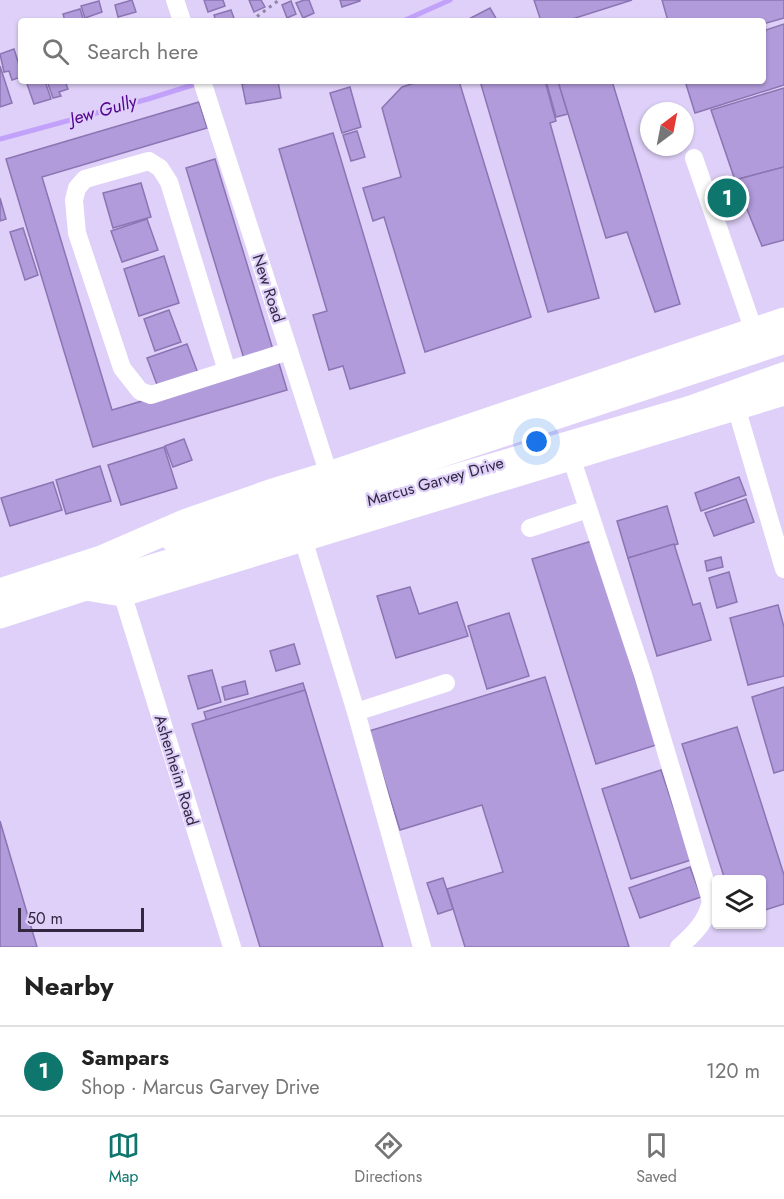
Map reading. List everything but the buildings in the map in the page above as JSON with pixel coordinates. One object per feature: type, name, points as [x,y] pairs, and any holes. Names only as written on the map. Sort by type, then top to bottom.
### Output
[{"type":"highway","name":"Marcus Garvey Drive","points":[[0,592],[104,558],[188,522],[273,492],[784,321]]},
{"type":"highway","name":"Marcus Garvey Drive","points":[[0,615],[86,587],[122,593],[784,392]]},
{"type":"main road","name":"Marcus Garvey Drive","points":[[104,558],[167,542],[330,493],[784,343]]},
{"type":"main road","name":"Marcus Garvey Drive","points":[[86,587],[142,568],[689,407],[784,373]]},
{"type":"street","points":[[175,0],[181,18]]},
{"type":"street","name":"New Road","points":[[203,84],[329,475]]},
{"type":"street","points":[[694,158],[754,331]]},
{"type":"street","points":[[227,371],[170,182],[160,168],[149,160],[85,179],[77,188],[74,200],[77,232],[122,368],[140,391],[151,395],[227,371],[289,351]]},
{"type":"street","points":[[736,407],[784,569]]},
{"type":"street","points":[[572,457],[643,675],[711,901],[703,924],[679,947]]},
{"type":"street","points":[[530,528],[588,509]]},
{"type":"street","points":[[303,538],[356,712],[422,947]]},
{"type":"street","name":"Ashenheim Road","points":[[122,593],[232,947]]},
{"type":"street","points":[[356,712],[446,683]]},
{"type":"path","points":[[255,18],[279,0]]},
{"type":"waterway","name":"Jew Gully","points":[[410,18],[450,0]]},
{"type":"waterway","name":"Jew Gully","points":[[0,139],[196,84]]},
{"type":"place","name":"Sampars","points":[[727,198]]}]
